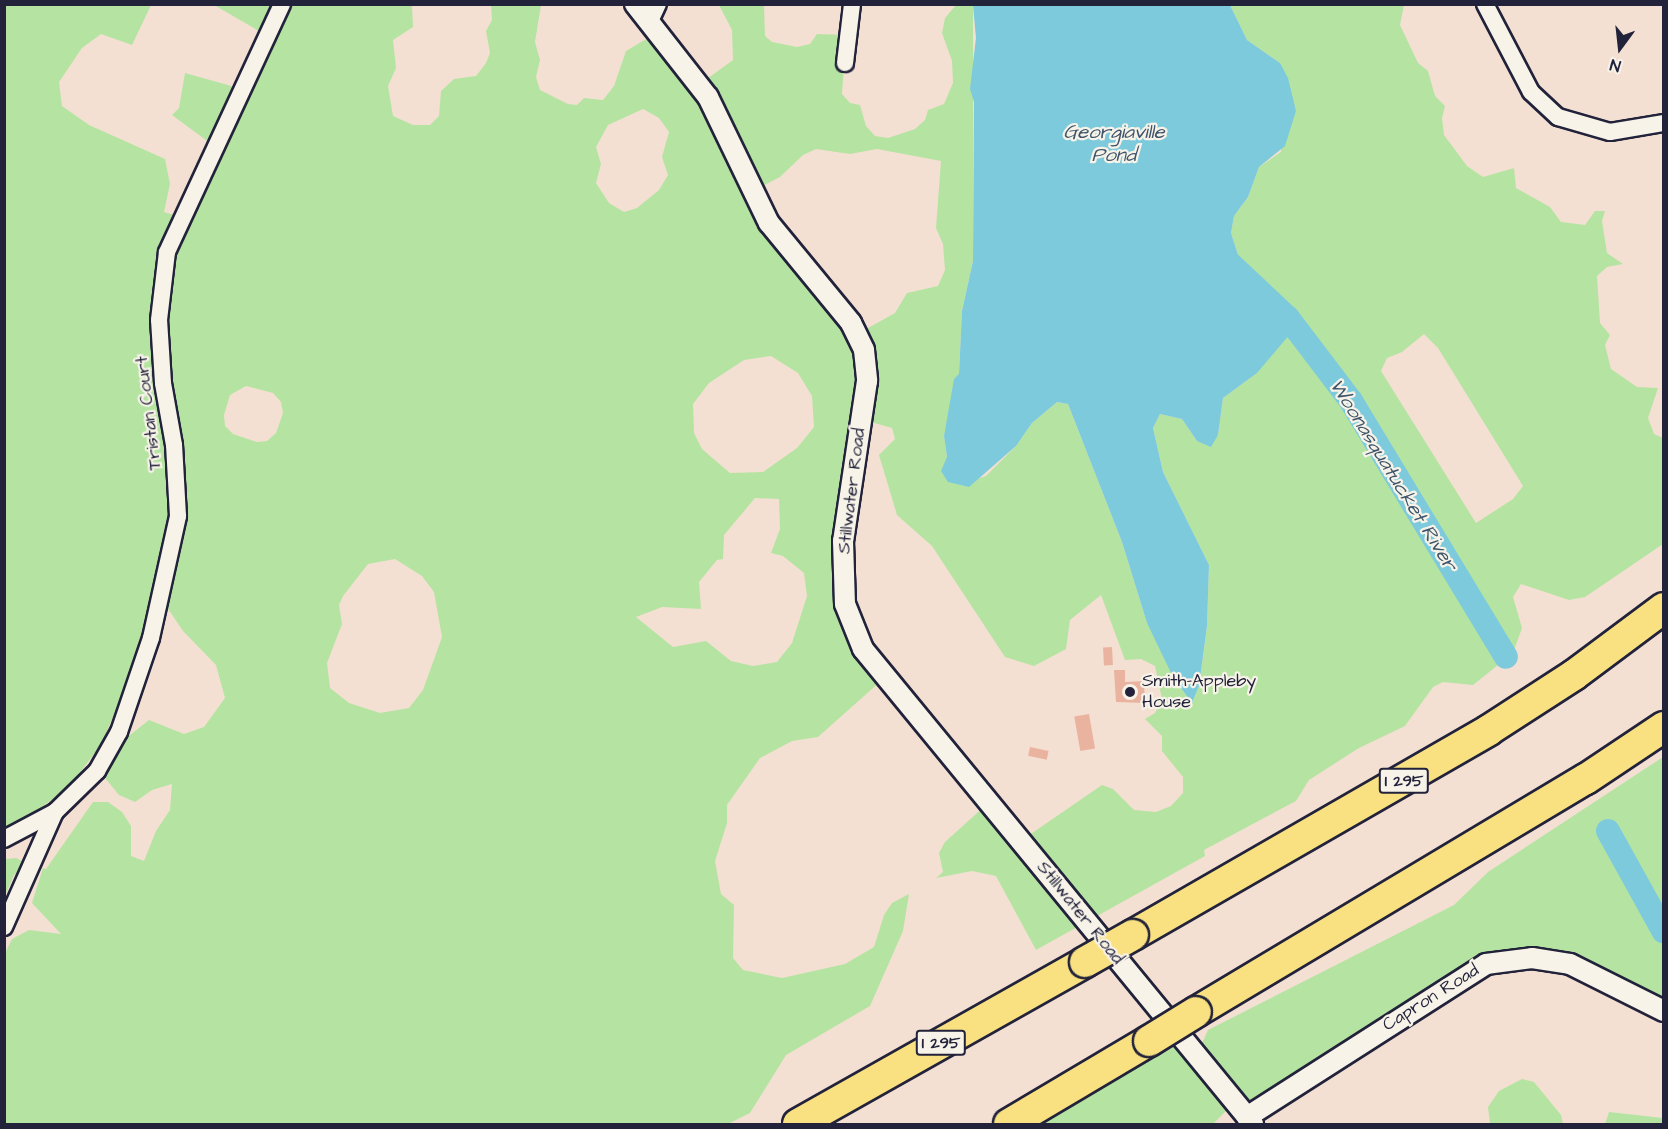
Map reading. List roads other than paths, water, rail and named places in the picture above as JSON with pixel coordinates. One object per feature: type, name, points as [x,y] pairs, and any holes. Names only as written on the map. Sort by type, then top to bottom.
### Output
[{"type":"highway","name":"I 295","points":[[798,1125],[1447,756],[1566,680],[1664,609]]},
{"type":"highway","points":[[1009,1125],[1577,784],[1664,727]]},
{"type":"street","name":"Tristan Court","points":[[4,839],[55,812],[97,771],[118,732],[151,638],[178,516],[174,445],[163,383],[159,321],[167,252],[282,4]]},
{"type":"street","name":"Stillwater Road","points":[[634,4],[654,13],[708,97],[769,223],[851,323],[864,350],[867,381],[843,541],[845,604],[863,649],[1250,1121]]},
{"type":"street","points":[[845,63],[852,4]]},
{"type":"street","points":[[1485,4],[1531,92],[1558,117],[1610,132],[1664,123]]},
{"type":"street","name":"Tristan Court","points":[[4,927],[55,812]]},
{"type":"street","name":"Capron Road","points":[[1250,1121],[1486,964],[1532,958],[1570,964],[1664,1011]]},
{"type":"water","name":"Georgiaville Pond","points":[[973,5],[1230,5],[1247,40],[1280,63],[1288,78],[1296,111],[1285,146],[1259,167],[1248,197],[1234,216],[1231,233],[1246,280],[1292,317],[1290,334],[1257,373],[1223,398],[1218,435],[1211,447],[1197,441],[1182,419],[1160,414],[1153,428],[1163,472],[1209,565],[1207,626],[1199,686],[1192,703],[1173,677],[1147,623],[1122,542],[1068,404],[1057,402],[1032,423],[1016,446],[969,487],[948,482],[941,471],[947,457],[944,436],[954,379],[959,374],[962,311],[973,261],[974,102],[970,89],[976,38]]},
{"type":"waterway","name":"Woonasquatucket River","points":[[1223,257],[1288,318],[1351,401],[1506,657]]},
{"type":"waterway","name":"Woonasquatucket River","points":[[1608,831],[1664,932]]},
{"type":"place","name":"Smith-Appleby House","points":[[1130,692]]}]
